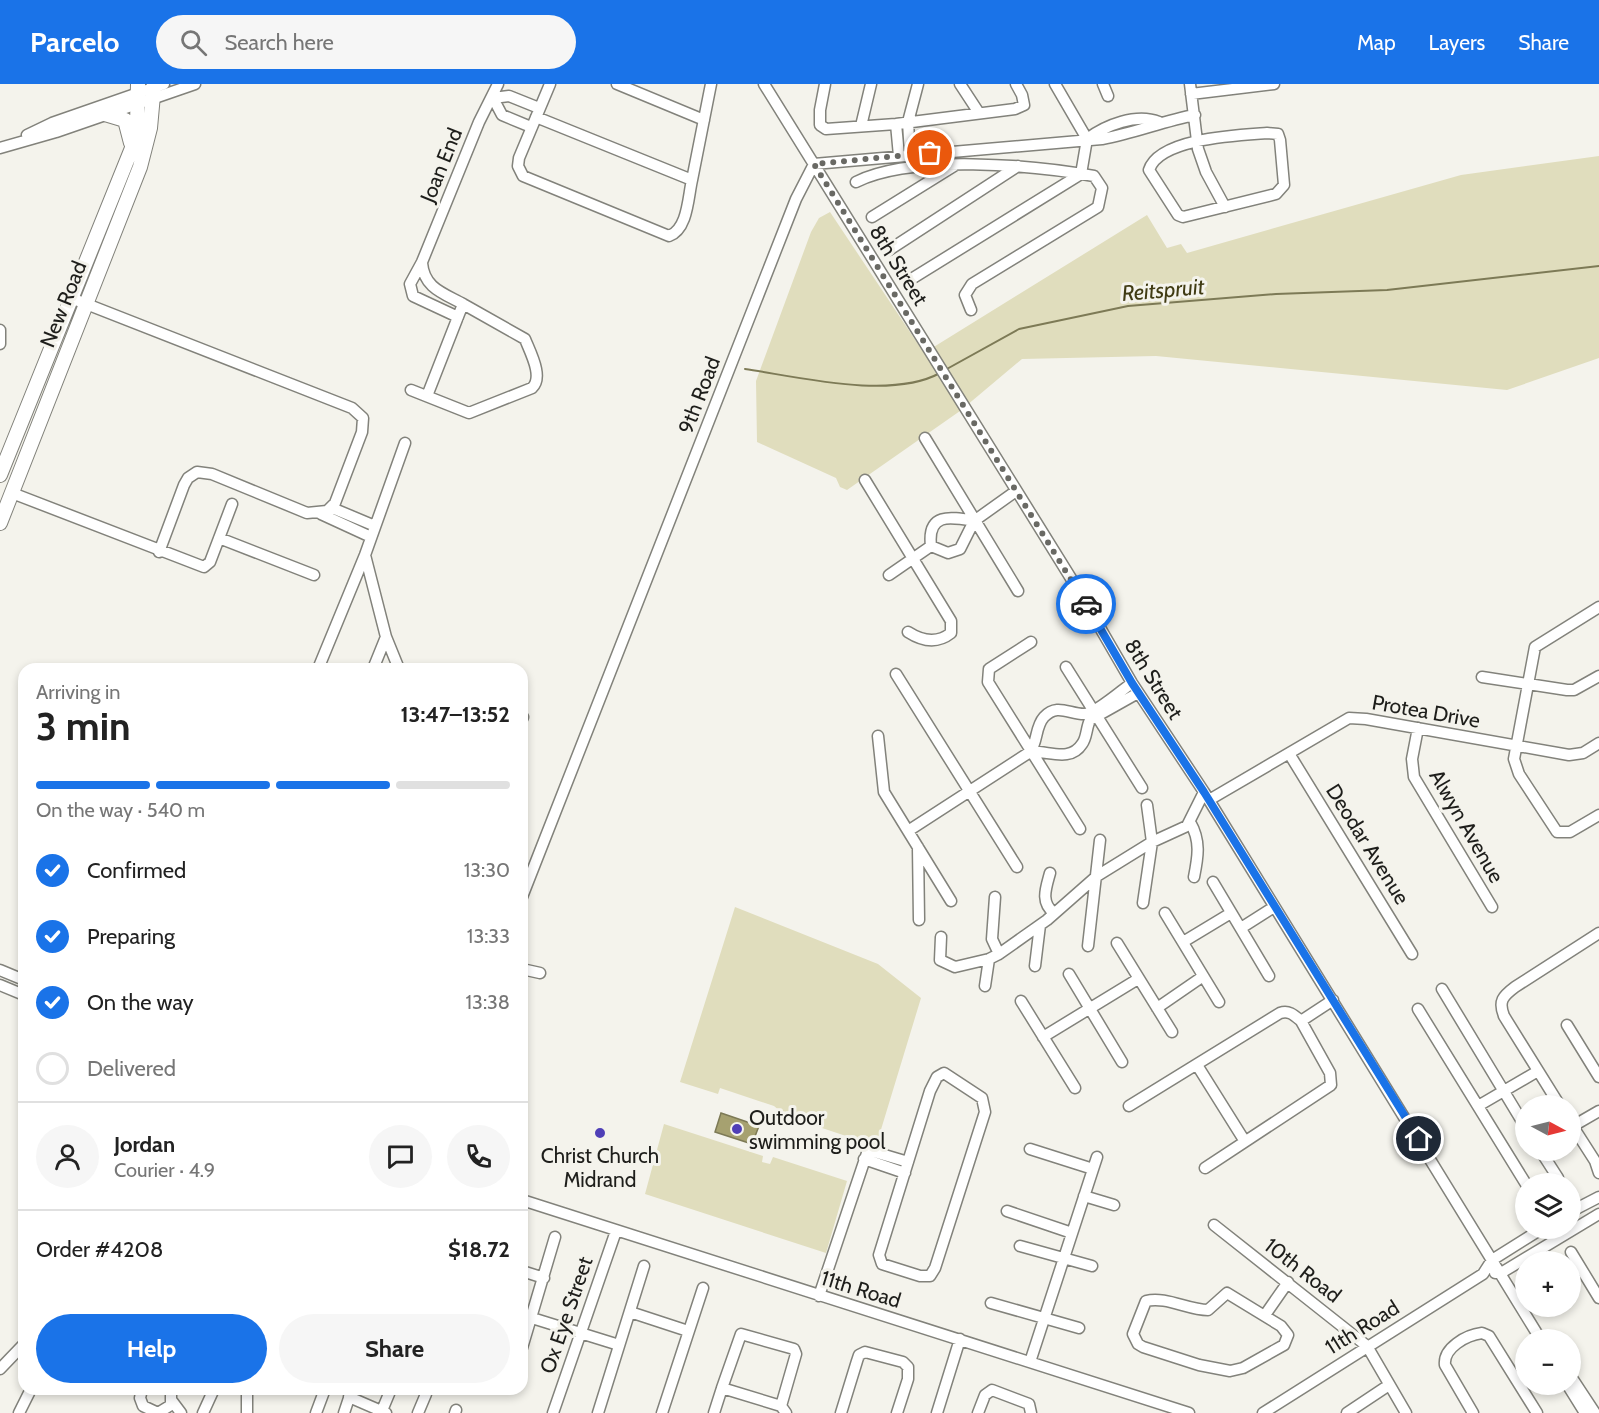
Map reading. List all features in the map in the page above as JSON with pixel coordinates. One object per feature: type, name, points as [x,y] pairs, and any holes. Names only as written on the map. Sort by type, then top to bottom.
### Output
[{"type":"main road","name":"New Road","points":[[0,523],[140,167],[150,128],[156,88]]},
{"type":"main road","name":"New Road","points":[[0,475],[132,148],[137,126],[138,93]]},
{"type":"main road","points":[[105,114],[125,120],[132,148]]},
{"type":"main road","points":[[28,405],[48,376],[73,313],[86,304]]},
{"type":"street","points":[[1,148],[52,123],[138,93],[156,88],[195,84]]},
{"type":"street","name":"Joan End","points":[[422,300],[413,296],[410,288],[479,122],[498,84]]},
{"type":"street","points":[[550,84],[518,166],[523,177],[669,236],[678,231],[692,180],[711,84]]},
{"type":"street","points":[[617,84],[704,120]]},
{"type":"street","name":"8th Street","points":[[764,84],[1135,688],[1206,796],[1419,1139],[1454,1188],[1535,1329]]},
{"type":"street","points":[[825,84],[820,110],[820,125],[826,129],[896,124],[1021,108],[1024,101],[1016,84]]},
{"type":"street","points":[[861,126],[871,84]]},
{"type":"street","points":[[904,155],[908,122],[918,84]]},
{"type":"street","points":[[960,84],[979,112]]},
{"type":"street","points":[[912,279],[1081,174],[1088,139],[1055,84]]},
{"type":"street","points":[[1103,84],[1108,96]]},
{"type":"street","points":[[1225,207],[1206,172],[1197,141],[1191,89],[1274,84]]},
{"type":"street","points":[[1,148],[56,132],[105,114],[138,93]]},
{"type":"street","points":[[535,118],[509,96],[493,98],[502,115],[535,118],[692,180]]},
{"type":"street","points":[[814,164],[1088,139],[1099,130],[1135,119],[1159,122],[1195,115]]},
{"type":"street","points":[[896,124],[904,155]]},
{"type":"street","points":[[1267,133],[1279,136],[1283,189],[1276,194],[1225,207],[1183,217],[1178,215],[1149,168],[1177,147],[1197,141],[1267,133]]},
{"type":"street","name":"9th Road","points":[[528,882],[796,199],[814,164]]},
{"type":"street","points":[[856,182],[875,172],[956,165],[1018,166],[1094,176],[1099,181],[1102,195],[1098,207],[972,284],[965,295],[971,310]]},
{"type":"street","points":[[873,217],[956,165]]},
{"type":"street","points":[[889,250],[1018,166]]},
{"type":"street","points":[[411,390],[473,413],[532,388],[537,383],[537,376],[525,339],[429,285],[423,273],[422,262]]},
{"type":"street","points":[[429,285],[422,300],[458,317]]},
{"type":"street","points":[[71,298],[357,411],[363,418],[363,428],[332,508],[321,514]]},
{"type":"street","points":[[427,396],[463,304]]},
{"type":"street","points":[[0,330],[0,344]]},
{"type":"street","points":[[925,438],[1018,591]]},
{"type":"street","points":[[320,663],[365,555],[405,443]]},
{"type":"street","points":[[159,552],[184,485],[188,478],[197,472],[212,474],[307,513],[321,514],[371,537]]},
{"type":"street","points":[[865,480],[951,621],[952,631],[945,637],[929,640],[908,632]]},
{"type":"street","points":[[931,546],[948,553],[960,549],[974,521],[1016,491]]},
{"type":"street","points":[[12,493],[159,552],[204,567],[210,562],[232,504]]},
{"type":"street","points":[[332,508],[375,526]]},
{"type":"street","points":[[931,546],[932,529],[940,519],[951,517],[974,521]]},
{"type":"street","points":[[219,538],[314,575]]},
{"type":"street","points":[[889,575],[931,546]]},
{"type":"street","points":[[365,555],[386,637],[397,663]]},
{"type":"street","points":[[1599,607],[1538,643],[1533,650],[1515,747],[1515,767],[1557,832],[1570,832],[1599,815]]},
{"type":"street","points":[[375,663],[386,637]]},
{"type":"street","points":[[1031,642],[989,669],[987,676],[991,688],[1080,829]]},
{"type":"street","points":[[1066,667],[1142,788]]},
{"type":"street","points":[[896,674],[969,794],[1017,867]]},
{"type":"street","points":[[1482,676],[1574,690],[1599,676]]},
{"type":"street","points":[[1030,752],[1070,753],[1082,744],[1088,724],[1094,714],[1135,688]]},
{"type":"street","points":[[908,831],[969,794],[1030,752],[1036,743],[1039,724],[1047,714],[1060,709],[1094,714]]},
{"type":"street","name":"Protea Drive","points":[[1206,796],[1290,755],[1349,718],[1418,728],[1515,747],[1576,755],[1599,743]]},
{"type":"street","name":"Alwyn Avenue","points":[[1418,728],[1412,759],[1414,777],[1492,907]]},
{"type":"street","points":[[878,736],[884,792],[951,902]]},
{"type":"street","name":"Deodar Avenue","points":[[1290,755],[1412,954]]},
{"type":"street","points":[[941,937],[940,960],[955,968],[999,954],[1040,925],[1097,876],[1152,842],[1181,830],[1190,822],[1206,796]]},
{"type":"street","points":[[1143,903],[1152,842],[1147,805]]},
{"type":"street","points":[[1190,822],[1195,831],[1198,847],[1194,877]]},
{"type":"street","points":[[1088,946],[1100,840]]},
{"type":"street","points":[[918,847],[919,920]]},
{"type":"street","points":[[1050,873],[1044,900],[1054,913]]},
{"type":"street","points":[[1213,882],[1269,976]]},
{"type":"street","points":[[995,897],[992,939],[999,954]]},
{"type":"street","points":[[1241,928],[1274,907]]},
{"type":"street","points":[[1165,913],[1219,1002]]},
{"type":"street","points":[[1183,942],[1231,914]]},
{"type":"street","points":[[1035,966],[1040,925]]},
{"type":"street","points":[[1553,1095],[1504,1016],[1500,1003],[1503,997],[1599,933]]},
{"type":"street","points":[[1117,943],[1172,1032]]},
{"type":"street","points":[[985,986],[989,959]]},
{"type":"street","points":[[0,970],[18,978]]},
{"type":"street","points":[[528,970],[540,973]]},
{"type":"street","points":[[1069,974],[1092,1008],[1122,1062]]},
{"type":"street","points":[[1157,1008],[1202,977]]},
{"type":"street","points":[[1043,1037],[1138,979]]},
{"type":"street","points":[[0,986],[18,993]]},
{"type":"street","points":[[1442,989],[1515,1111]]},
{"type":"street","points":[[1301,1021],[1333,1000]]},
{"type":"street","points":[[1021,1001],[1075,1088]]},
{"type":"street","points":[[1418,1009],[1519,1173]]},
{"type":"street","points":[[1129,1107],[1280,1013],[1289,1012],[1301,1021],[1330,1073],[1332,1085],[1244,1140],[1205,1168]]},
{"type":"street","points":[[1567,1025],[1599,1077]]},
{"type":"street","points":[[1197,1065],[1244,1140]]},
{"type":"street","points":[[1478,1106],[1538,1071]]},
{"type":"street","points":[[940,1074],[949,1074],[982,1098],[985,1113],[937,1263],[930,1276],[920,1276],[882,1264],[879,1260],[887,1223],[906,1167],[930,1091],[940,1074]]},
{"type":"street","points":[[1581,1120],[1599,1111]]},
{"type":"street","points":[[1581,1138],[1597,1162],[1599,1173]]},
{"type":"street","points":[[1030,1149],[1093,1169]]},
{"type":"street","points":[[819,1296],[867,1155],[906,1167]]},
{"type":"street","points":[[1030,1362],[1097,1157]]},
{"type":"street","points":[[1084,1196],[1114,1205]]},
{"type":"street","points":[[1581,1207],[1599,1197]]},
{"type":"street","name":"11th Road","points":[[528,1202],[1189,1413]]},
{"type":"street","points":[[1007,1211],[1072,1233]]},
{"type":"street","points":[[1503,1272],[1599,1214]]},
{"type":"street","points":[[1581,1215],[1588,1221]]},
{"type":"street","name":"10th Road","points":[[1214,1225],[1367,1346]]},
{"type":"street","name":"Ox Eye Street","points":[[553,1413],[616,1231]]},
{"type":"street","points":[[528,1330],[555,1237]]},
{"type":"street","points":[[1495,1258],[1526,1239]]},
{"type":"street","points":[[1020,1246],[1092,1266]]},
{"type":"street","name":"11th Road","points":[[1263,1413],[1482,1274],[1495,1258]]},
{"type":"street","points":[[598,1413],[644,1266]]},
{"type":"street","points":[[1581,1268],[1599,1298]]},
{"type":"street","name":"8th Street","points":[[1503,1272],[1515,1288]]},
{"type":"street","name":"11th Road","points":[[1482,1274],[1503,1272]]},
{"type":"street","points":[[528,1273],[544,1278]]},
{"type":"street","points":[[1265,1315],[1288,1282]]},
{"type":"street","points":[[662,1413],[703,1288]]},
{"type":"street","points":[[1229,1293],[1265,1315],[1281,1326],[1287,1339],[1284,1345],[1236,1371],[1199,1365],[1143,1347],[1138,1344],[1133,1334],[1143,1305],[1151,1300],[1208,1310],[1222,1294],[1229,1293]]},
{"type":"street","points":[[991,1303],[1079,1328]]},
{"type":"street","points":[[630,1312],[688,1331]]},
{"type":"street","points":[[532,1318],[620,1345]]},
{"type":"street","points":[[1473,1413],[1444,1360],[1449,1350],[1482,1333],[1489,1336],[1537,1413]]},
{"type":"street","points":[[714,1413],[722,1388],[741,1334],[796,1351],[784,1409],[722,1388]]},
{"type":"street","points":[[937,1413],[960,1339]]},
{"type":"street","points":[[1367,1346],[1406,1413]]},
{"type":"street","points":[[0,1369],[18,1350]]},
{"type":"street","points":[[841,1413],[857,1361],[865,1352],[903,1362],[908,1366],[908,1380],[897,1413]]},
{"type":"street","points":[[1347,1413],[1389,1385]]},
{"type":"street","points":[[978,1413],[985,1395],[992,1390],[1029,1404],[1031,1413]]},
{"type":"street","points":[[19,1413],[28,1395]]},
{"type":"street","points":[[163,1410],[169,1395]]},
{"type":"street","points":[[204,1413],[212,1395]]},
{"type":"street","points":[[247,1395],[247,1413]]},
{"type":"street","points":[[316,1413],[323,1395]]},
{"type":"street","points":[[344,1413],[350,1395]]},
{"type":"street","points":[[354,1395],[383,1412],[389,1395]]},
{"type":"street","points":[[418,1413],[426,1395]]},
{"type":"street","points":[[1575,1395],[1586,1411]]},
{"type":"street","points":[[1579,1395],[1586,1411]]},
{"type":"street","points":[[139,1408],[181,1413]]},
{"type":"shaded area","name":"Reitspruit","points":[[1599,156],[1599,358],[1507,390],[1156,356],[1022,359],[960,411],[847,490],[840,487],[836,478],[757,442],[756,381],[811,232],[819,218],[830,212],[924,353],[1147,215],[1167,248],[1181,244],[1187,253],[1461,175]]},
{"type":"shaded area","points":[[735,907],[878,964],[921,998],[876,1146],[786,1116],[774,1106],[720,1088],[718,1094],[680,1082]]},
{"type":"shaded area","name":"Outdoor swimming pool","points":[[721,1113],[759,1126],[752,1144],[715,1132]]},
{"type":"shaded area","points":[[664,1124],[763,1156],[762,1162],[770,1164],[773,1157],[847,1181],[826,1253],[645,1194]]},
{"type":"waterway","name":"Reitspruit","points":[[945,370],[1019,329],[1128,306],[1276,294],[1387,290],[1599,266]]},
{"type":"waterway","name":"Reitspruit","points":[[745,369],[818,381],[871,386],[920,381],[940,373]]},
{"type":"way so far","points":[[930,153],[814,164],[1086,604]]},
{"type":"place","name":"Outdoor swimming pool","points":[[737,1129]]},
{"type":"place","name":"Christ Church Midrand","points":[[600,1133]]},
{"type":"route","points":[[1086,604],[1132,683],[1204,792],[1419,1139]]}]
